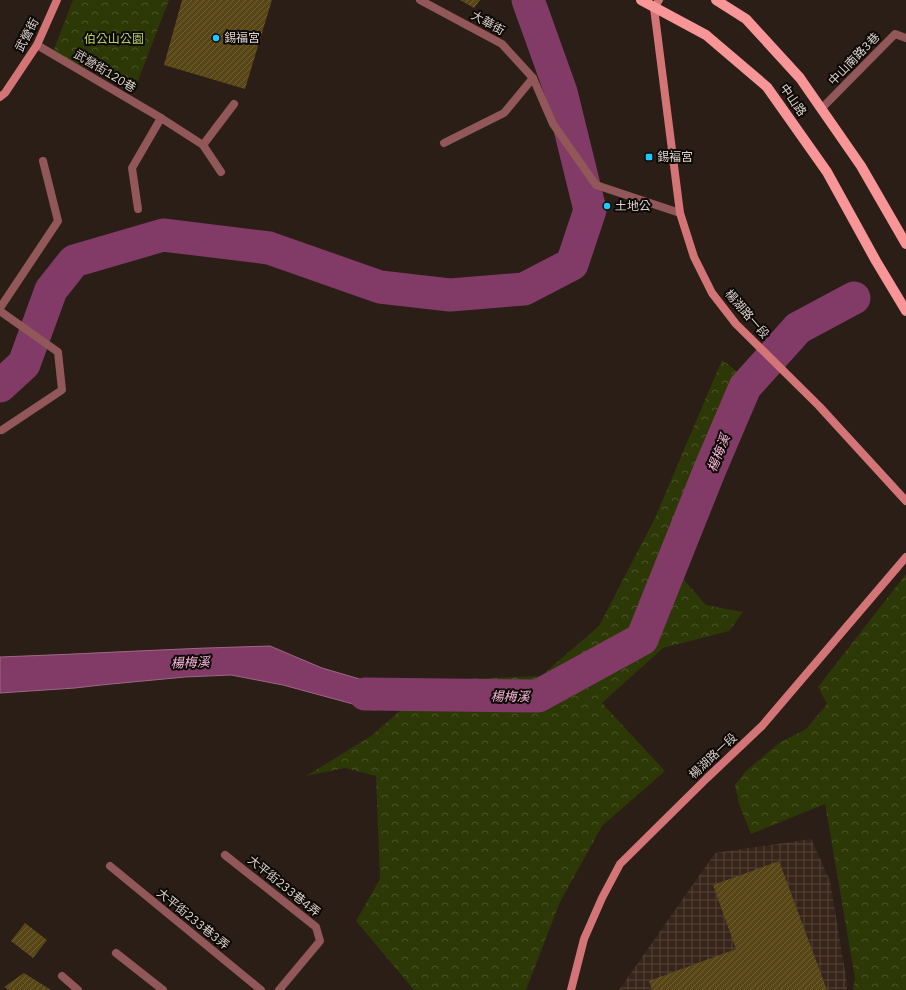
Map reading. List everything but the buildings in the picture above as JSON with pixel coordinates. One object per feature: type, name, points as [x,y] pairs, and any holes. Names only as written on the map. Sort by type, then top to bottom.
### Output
[{"type":"main road","name":"中山路","points":[[641,0],[657,4],[706,35],[767,87],[827,172],[906,312]]},
{"type":"main road","name":"中山路","points":[[716,0],[746,19],[800,78],[862,166],[904,241]]},
{"type":"street","name":"武營街","points":[[2,94],[37,45],[57,0]]},
{"type":"street","name":"大華街","points":[[420,0],[502,44],[533,78],[553,124],[596,184],[680,213]]},
{"type":"street","name":"楊湖路一段","points":[[657,4],[680,213],[694,257],[712,293],[736,324],[819,406],[906,501]]},
{"type":"street","name":"中山南路3巷","points":[[822,108],[895,34],[906,38]]},
{"type":"street","name":"武營街120巷","points":[[37,45],[161,118],[203,145],[221,172]]},
{"type":"street","points":[[444,143],[504,112],[533,78]]},
{"type":"street","points":[[203,145],[234,104]]},
{"type":"street","points":[[138,209],[132,168],[161,118]]},
{"type":"street","points":[[2,430],[62,390],[58,352],[47,346],[0,309],[58,221],[43,161]]},
{"type":"street","name":"楊湖路一段","points":[[571,990],[584,939],[602,898],[620,864],[762,726],[906,557]]},
{"type":"street","name":"大平街233巷4弄","points":[[225,855],[316,927],[320,941],[279,990]]},
{"type":"street","name":"大平街233巷3弄","points":[[110,866],[261,990]]},
{"type":"street","points":[[116,953],[163,990]]},
{"type":"street","points":[[62,976],[78,990]]},
{"type":"shaded area","points":[[811,839],[830,881],[847,990],[619,990],[715,853]]},
{"type":"green space","name":"伯公山公園","points":[[73,0],[169,0],[134,91],[53,52]]},
{"type":"green space","points":[[722,360],[739,373],[663,556],[706,605],[743,612],[729,631],[663,648],[602,703],[665,771],[602,826],[560,902],[526,990],[414,990],[356,921],[380,879],[376,776],[345,768],[306,776],[371,736],[435,680],[541,676],[599,626],[655,518]]},
{"type":"green space","points":[[906,574],[906,990],[853,990],[855,978],[825,804],[751,834],[739,804],[735,785],[746,771],[779,743],[806,729],[827,704],[818,687]]},
{"type":"water","points":[[270,646],[322,668],[411,694],[375,710],[283,685],[231,675],[185,677],[75,688],[0,693],[0,657]]},
{"type":"waterway","points":[[0,386],[24,364],[51,290],[74,261],[163,235],[269,248],[380,287],[450,295],[524,289],[572,264],[590,210],[561,92],[528,0]]},
{"type":"waterway","name":"楊梅溪","points":[[365,694],[538,696],[642,639],[710,469],[745,387],[798,328],[854,298]]},
{"type":"place","name":"錫福宮","points":[[216,38]]},
{"type":"place","name":"錫褔宮","points":[[649,157]]},
{"type":"place","name":"土地公","points":[[607,206]]}]
